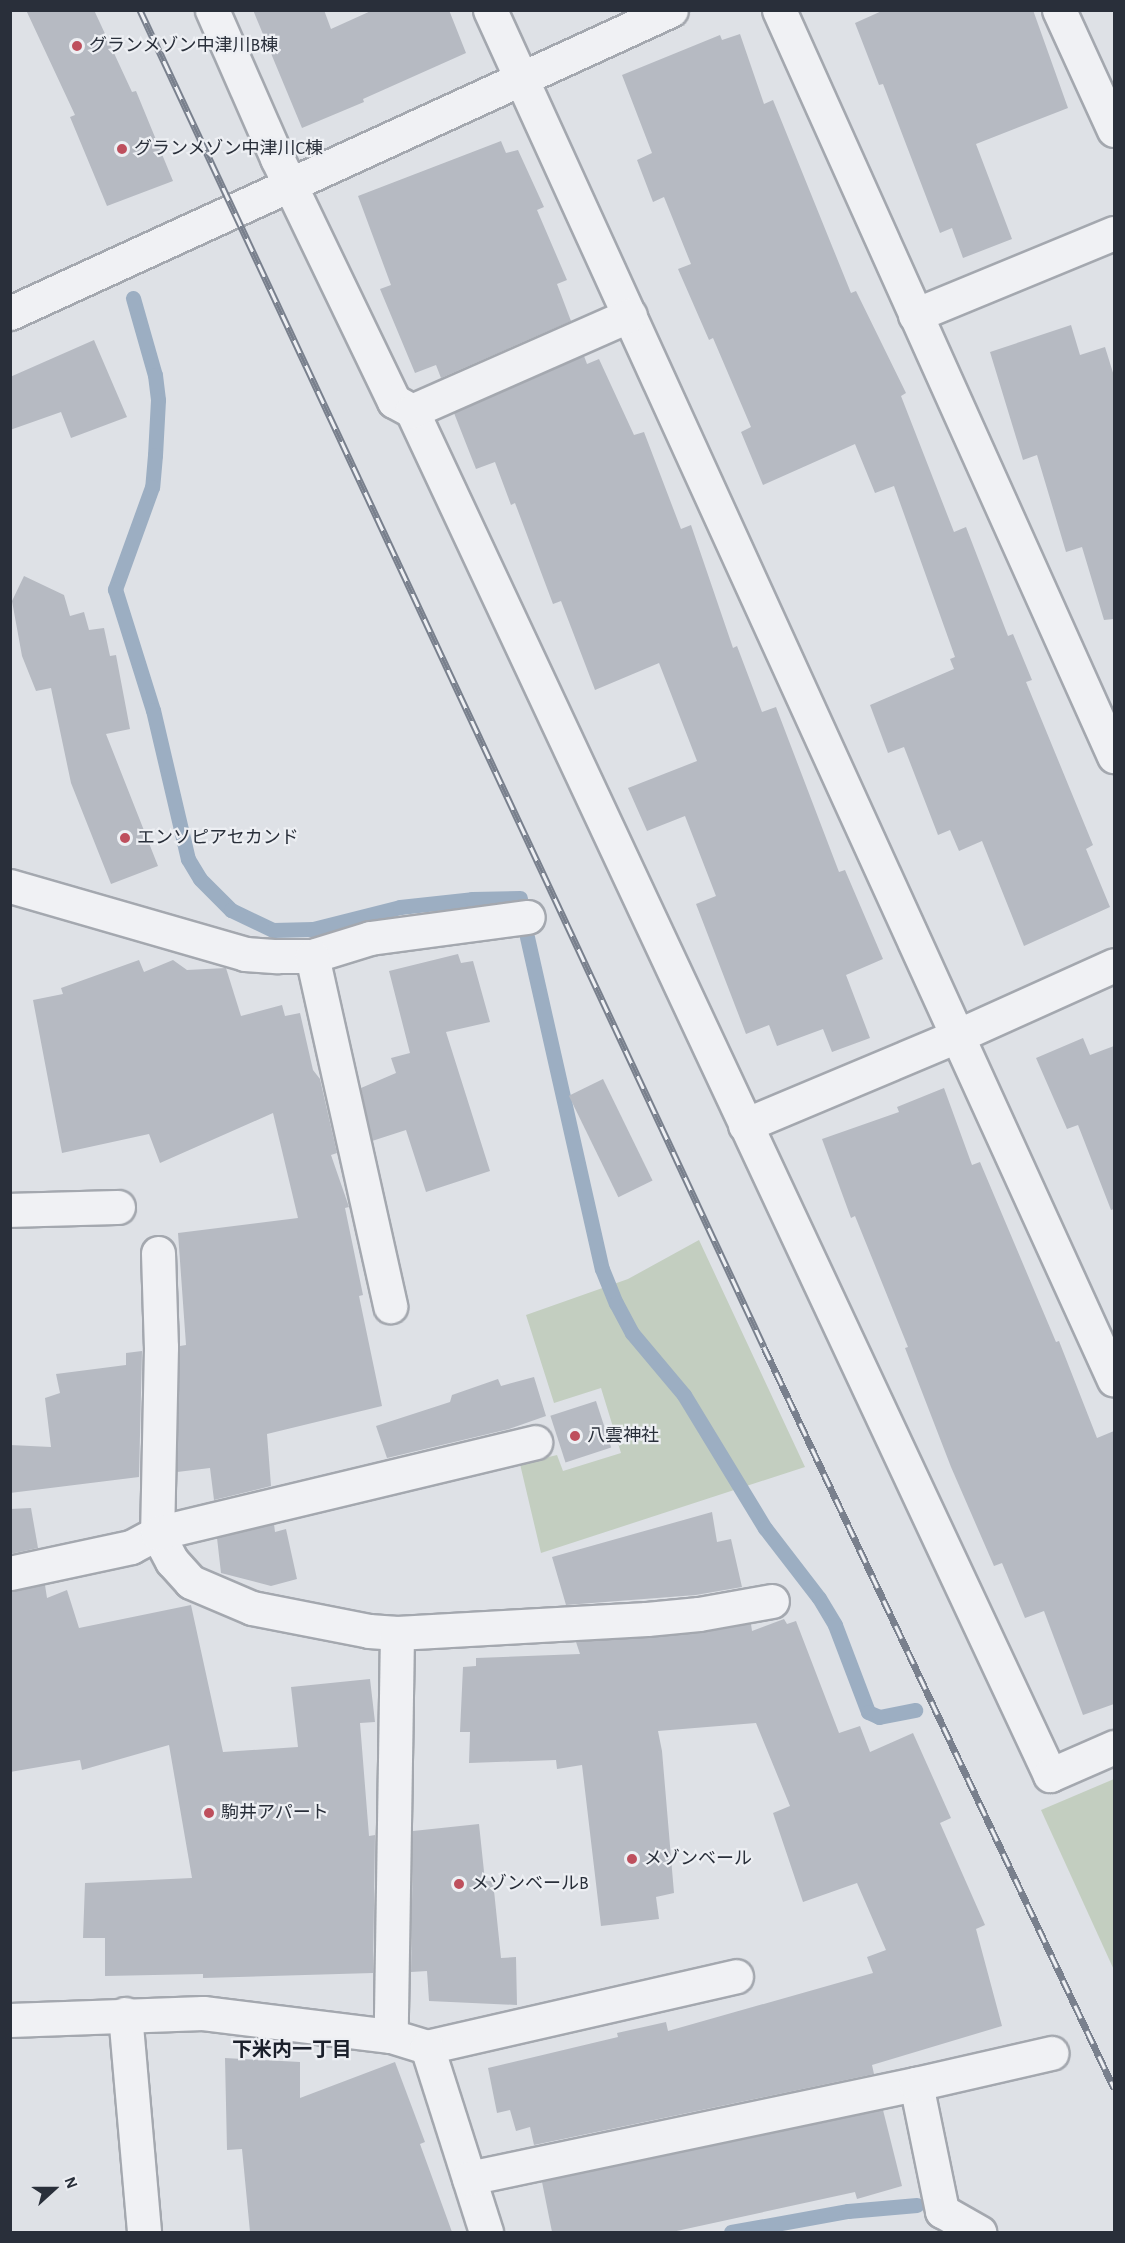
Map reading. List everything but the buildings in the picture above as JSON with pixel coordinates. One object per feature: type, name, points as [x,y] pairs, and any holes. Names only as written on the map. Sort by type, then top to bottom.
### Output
[{"type":"street","points":[[212,10],[290,185],[394,401],[412,411],[1050,1775],[1114,1747]]},
{"type":"street","points":[[490,10],[1114,1380]]},
{"type":"street","points":[[10,313],[671,10]]},
{"type":"street","points":[[778,10],[1114,756]]},
{"type":"street","points":[[1059,10],[1114,130]]},
{"type":"street","points":[[915,315],[1114,233]]},
{"type":"street","points":[[412,411],[630,315]]},
{"type":"street","points":[[10,885],[245,954],[312,956],[370,938],[528,917]]},
{"type":"street","points":[[312,956],[390,1306]]},
{"type":"street","points":[[745,1125],[957,1036],[1114,965]]},
{"type":"street","points":[[10,1210],[118,1207]]},
{"type":"street","points":[[159,1253],[161,1347],[157,1533],[172,1561],[191,1582],[252,1608],[369,1631],[398,1633],[647,1619],[699,1614],[772,1601]]},
{"type":"street","points":[[10,1573],[131,1547],[157,1533],[535,1442]]},
{"type":"street","points":[[391,2036],[398,1633]]},
{"type":"street","points":[[10,2020],[125,2014],[203,2013],[391,2036],[427,2048],[736,1976]]},
{"type":"street","points":[[125,2014],[144,2232]]},
{"type":"street","points":[[427,2048],[486,2232]]},
{"type":"street","points":[[469,2178],[916,2084],[1051,2053]]},
{"type":"street","points":[[916,2084],[942,2211],[979,2232]]},
{"type":"green space","points":[[699,1240],[805,1467],[541,1553],[520,1464],[557,1455],[563,1471],[621,1453],[601,1388],[554,1403],[526,1315],[628,1279]]},
{"type":"green space","points":[[1114,1779],[1114,1970],[1041,1810]]},
{"type":"waterway","points":[[133,298],[155,375],[158,400],[155,455],[152,487],[115,589],[153,710],[188,859],[200,879],[231,910],[273,930],[313,929],[400,907],[472,899],[520,898]]},
{"type":"waterway","points":[[527,937],[602,1269],[616,1303],[632,1333],[684,1395],[765,1528],[819,1598],[835,1625],[868,1712],[879,1717],[915,1710]]},
{"type":"waterway","points":[[731,2232],[848,2211],[917,2205]]},
{"type":"railway","points":[[140,10],[764,1347],[1114,2088]]},
{"type":"place","name":"グランメゾン中津川B棟","points":[[77,46]]},
{"type":"place","name":"グランメゾン中津川C棟","points":[[122,149]]},
{"type":"place","name":"エンソピアセカンド","points":[[125,838]]},
{"type":"place","name":"八雲神社","points":[[575,1436]]},
{"type":"place","name":"駒井アパート","points":[[209,1813]]},
{"type":"place","name":"メゾンベール","points":[[632,1859]]},
{"type":"place","name":"メゾンベールB","points":[[459,1884]]},
{"type":"district","name":"下米内一丁目","points":[[292,2050]]}]
